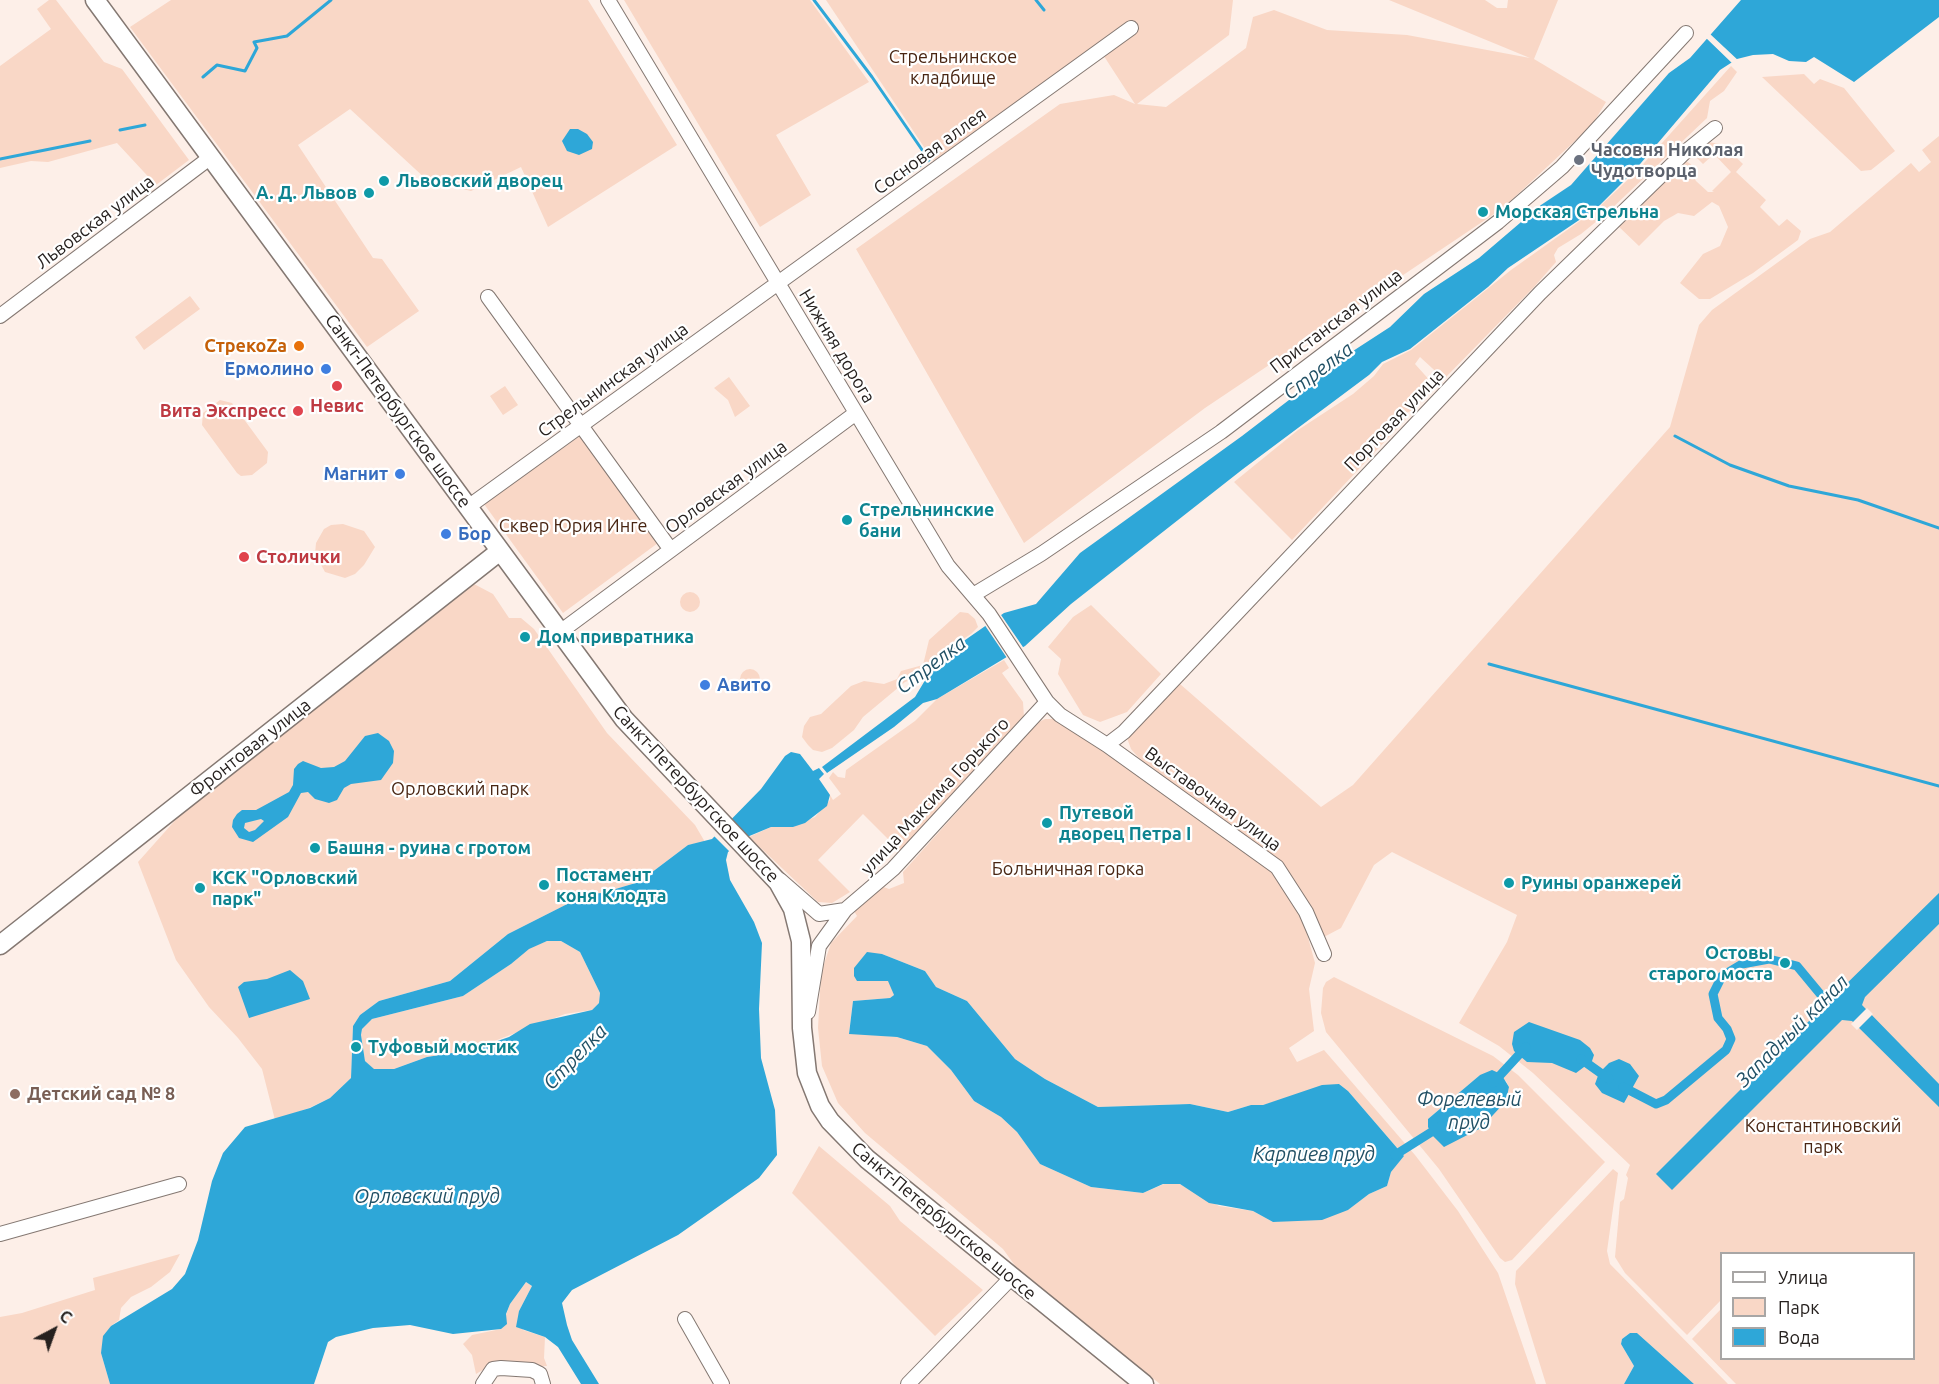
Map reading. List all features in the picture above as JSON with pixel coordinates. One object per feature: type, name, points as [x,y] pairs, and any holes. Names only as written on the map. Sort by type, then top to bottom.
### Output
[{"type":"main road","name":"Санкт-Петербургское шоссе","points":[[94,0],[207,159],[496,554],[616,725],[642,756],[772,874],[793,909],[799,926],[802,954],[802,1028],[807,1072],[820,1106],[840,1133],[867,1159],[1129,1384]]},
{"type":"main road","name":"Санкт-Петербургское шоссе","points":[[207,159],[468,507],[496,554],[560,632],[624,719],[715,822]]},
{"type":"main road","name":"Фронтовая улица","points":[[0,945],[496,554]]},
{"type":"main road","name":"Санкт-Петербургское шоссе","points":[[747,853],[772,891],[790,930],[794,1053],[802,1085],[819,1122],[851,1158],[1144,1384]]},
{"type":"street","name":"Нижняя дорога","points":[[608,0],[948,566],[989,614],[1047,702]]},
{"type":"street","name":"Сосновая аллея","points":[[778,282],[1131,28]]},
{"type":"street","name":"Пристанская улица","points":[[973,595],[1041,554],[1221,432],[1498,222],[1562,167],[1686,33]]},
{"type":"street","name":"Портовая улица","points":[[1107,745],[1124,732],[1540,293],[1684,153],[1715,128]]},
{"type":"street","name":"Львовская улица","points":[[0,316],[207,159]]},
{"type":"street","name":"Стрельнинская улица","points":[[468,507],[778,282]]},
{"type":"street","points":[[488,297],[671,550]]},
{"type":"street","name":"Орловская улица","points":[[560,632],[856,413]]},
{"type":"street","name":"Выставочная улица","points":[[1047,702],[1060,715],[1107,745],[1277,867],[1306,912],[1324,954]]},
{"type":"street","name":"улица Максима Горького","points":[[802,1028],[810,1006],[819,946],[845,910],[893,869],[1047,702]]},
{"type":"street","points":[[772,874],[819,914],[845,910]]},
{"type":"street","points":[[0,1234],[179,1184]]},
{"type":"street","points":[[908,1384],[1009,1281]]},
{"type":"street","points":[[685,1319],[722,1384]]},
{"type":"street","points":[[483,1384],[493,1370],[501,1368],[531,1370],[540,1374],[543,1384]]},
{"type":"green space","points":[[49,0],[56,0],[104,62],[122,69],[189,160],[156,185],[117,143],[48,162],[31,161],[0,168],[0,66],[51,29],[37,9]]},
{"type":"green space","points":[[171,0],[588,0],[677,145],[548,227],[521,167],[471,191],[427,180],[350,109],[298,145],[373,258],[382,259],[419,311],[367,347],[130,27]]},
{"type":"green space","points":[[624,0],[810,0],[869,82],[776,135],[811,195],[760,227]]},
{"type":"green space","name":"Стрельнинское кладбище","points":[[826,0],[1233,0],[1229,35],[1137,104],[1166,107],[1246,48],[1253,17],[1274,10],[1327,30],[1407,35],[1530,58],[1389,0],[1485,0],[1497,8],[1507,8],[1508,0],[1558,0],[1534,59],[1606,102],[1592,125],[1503,208],[1205,408],[1024,543],[856,249],[1060,104],[1114,95],[1135,104],[1098,47],[934,162]]},
{"type":"green space","points":[[1731,66],[1737,72],[1724,91],[1710,101],[1707,118],[1608,212],[1581,234],[1558,248],[1554,255],[1556,262],[1444,379],[1420,357],[1415,364],[1433,384],[1427,394],[1413,410],[1404,414],[1407,418],[1292,540],[1234,482],[1298,430],[1353,394],[1374,376],[1383,364],[1411,350],[1511,270],[1598,208],[1636,172]]},
{"type":"green space","points":[[1804,74],[1814,84],[1820,79],[1844,88],[1895,151],[1871,170],[1861,171],[1762,77]]},
{"type":"green space","name":"Константиновский парк","points":[[1939,136],[1939,1384],[1736,1384],[1692,1339],[1720,1310],[1720,1360],[1915,1360],[1915,1252],[1720,1252],[1720,1301],[1687,1335],[1625,1273],[1615,1257],[1620,1202],[1624,1199],[1628,1178],[1626,1175],[1630,1165],[1533,1073],[1499,1046],[1459,1023],[1507,942],[1517,915],[1392,852],[1374,865],[1341,928],[1322,938],[1311,909],[1279,860],[1144,764],[1131,749],[1127,738],[1133,727],[1180,684],[1321,807],[1353,785],[1670,427],[1699,325],[1712,310],[1810,239],[1830,232],[1911,163],[1919,172],[1931,162],[1922,150]]},
{"type":"green space","points":[[1707,142],[1722,144],[1743,164],[1736,172],[1766,200],[1760,207],[1779,226],[1787,219],[1801,231],[1798,240],[1753,273],[1710,299],[1699,299],[1680,283],[1703,254],[1720,246],[1728,227],[1719,206],[1712,202],[1694,216],[1678,213],[1664,221],[1639,246],[1616,224],[1686,161],[1692,165],[1691,173],[1696,181],[1708,192],[1714,192],[1712,191],[1731,172],[1714,154],[1703,164],[1691,152]]},
{"type":"green space","points":[[190,296],[200,309],[144,350],[135,337]]},
{"type":"green space","points":[[729,377],[750,406],[735,417],[728,400],[714,388]]},
{"type":"green space","points":[[505,386],[518,405],[503,415],[490,396]]},
{"type":"green space","points":[[220,400],[232,403],[268,452],[267,463],[252,475],[241,476],[237,473],[202,425],[203,413]]},
{"type":"green space","name":"Сквер Юрия Инге","points":[[580,436],[658,543],[563,613],[484,504]]},
{"type":"green space","points":[[343,524],[364,531],[375,547],[364,565],[355,574],[345,578],[325,572],[315,554],[316,543],[324,529],[331,525]]},
{"type":"green space","name":"Орловский парк","points":[[474,584],[493,594],[509,618],[521,618],[534,629],[607,733],[695,825],[705,842],[688,845],[639,882],[602,893],[587,894],[508,934],[450,981],[379,1001],[360,1015],[353,1026],[351,1078],[330,1098],[275,1120],[262,1069],[238,1038],[209,1007],[176,960],[138,862],[179,816]]},
{"type":"green space","points":[[686,592],[694,592],[700,598],[700,606],[694,612],[686,612],[680,606],[680,598]]},
{"type":"green space","points":[[1091,605],[1161,674],[1127,712],[1100,722],[1083,715],[1058,674],[1061,659],[1048,647],[1073,617]]},
{"type":"green space","points":[[960,612],[968,613],[975,619],[978,627],[971,634],[931,660],[919,677],[905,682],[863,717],[854,730],[832,748],[822,752],[813,750],[808,745],[802,737],[804,726],[810,717],[821,714],[851,686],[864,681],[884,684],[897,679],[901,671],[923,665],[929,640]]},
{"type":"green space","points":[[1004,660],[1009,668],[1002,673],[1023,702],[1024,717],[901,852],[863,814],[818,860],[850,892],[832,903],[818,902],[749,837],[771,827],[793,827],[815,817],[830,800],[830,795],[833,800],[841,794],[829,778],[833,772],[838,777],[845,778],[846,770],[915,721],[937,699]]},
{"type":"green space","points":[[750,669],[757,672],[760,679],[757,686],[750,689],[743,686],[740,679],[743,672]]},
{"type":"green space","name":"Больничная горка","points":[[1045,719],[1054,719],[1103,750],[1274,873],[1303,919],[1315,963],[1309,989],[1314,1031],[1289,1048],[1297,1062],[1324,1050],[1415,1155],[1458,1211],[1498,1273],[1536,1384],[1160,1384],[1016,1267],[1003,1249],[865,1133],[838,1103],[822,1066],[818,1028],[821,973],[831,943],[857,916],[854,911],[881,886],[889,889],[904,883],[903,872],[1037,723]],"holes":[[[882,954],[925,971],[936,987],[967,1001],[1015,1059],[1045,1079],[1098,1107],[1190,1104],[1228,1112],[1339,1084],[1348,1091],[1404,1156],[1391,1172],[1387,1186],[1369,1194],[1348,1210],[1295,1220],[1273,1222],[1253,1211],[1219,1206],[1180,1184],[1164,1184],[1143,1193],[1091,1187],[1040,1164],[1017,1132],[1001,1117],[974,1101],[951,1070],[927,1046],[897,1037],[849,1033],[853,1001],[890,998],[894,995],[889,981],[883,980]]]},
{"type":"green space","points":[[547,941],[561,941],[580,952],[600,993],[599,1003],[592,1010],[565,1014],[471,1050],[427,1057],[394,1069],[373,1069],[365,1061],[362,1029],[372,1019],[463,996],[511,964],[529,948]]},
{"type":"green space","points":[[1334,977],[1493,1056],[1518,1075],[1605,1162],[1512,1260],[1505,1262],[1500,1258],[1439,1169],[1326,1032],[1321,1013],[1323,988],[1326,982]],"holes":[[[1480,1075],[1506,1081],[1509,1087],[1506,1101],[1428,1119]]]},
{"type":"green space","points":[[819,1146],[890,1206],[900,1221],[983,1290],[935,1336],[792,1193]]},
{"type":"green space","points":[[1613,1169],[1618,1173],[1607,1251],[1610,1264],[1728,1384],[1694,1384],[1637,1333],[1630,1333],[1622,1339],[1621,1344],[1634,1366],[1624,1384],[1546,1384],[1515,1284],[1516,1271]]},
{"type":"green space","points":[[180,1254],[170,1272],[151,1287],[131,1297],[121,1308],[119,1320],[111,1326],[101,1353],[110,1384],[0,1384],[0,1317],[22,1313],[95,1290],[93,1278]]},
{"type":"green space","points":[[526,1282],[532,1286],[519,1311],[523,1330],[545,1337],[544,1358],[547,1366],[486,1368],[476,1374],[472,1355],[463,1344],[472,1335],[501,1329],[510,1304]]},
{"type":"water","points":[[1741,0],[1939,0],[1939,17],[1854,82],[1814,57],[1806,62],[1789,61],[1773,54],[1753,55],[1737,59],[1720,70],[1635,170],[1597,208],[1508,268],[1488,287],[1410,349],[1382,362],[1369,375],[1243,469],[1071,604],[1025,646],[937,699],[923,703],[894,727],[827,773],[822,767],[915,697],[933,667],[945,654],[1004,613],[1036,604],[1080,553],[1242,436],[1353,351],[1390,327],[1424,294],[1479,258],[1541,205],[1571,185],[1669,73],[1690,58]]},
{"type":"water","points":[[570,129],[578,129],[587,134],[593,142],[592,149],[579,155],[567,151],[562,141]]},
{"type":"water","points":[[378,733],[389,741],[394,751],[393,763],[381,780],[351,784],[344,788],[337,800],[329,803],[315,799],[308,792],[301,793],[288,817],[253,842],[239,838],[232,827],[237,814],[242,810],[256,810],[289,792],[293,785],[294,769],[298,764],[303,761],[321,768],[334,767],[345,761],[365,736]],"holes":[[[261,819],[264,821],[255,830],[249,832],[244,828],[245,823]]]},
{"type":"water","name":"Орловский пруд","points":[[791,752],[800,754],[813,771],[819,768],[824,774],[819,779],[830,795],[827,806],[805,823],[793,827],[771,827],[747,837],[728,852],[726,860],[730,880],[754,922],[762,943],[759,1009],[761,1058],[775,1110],[777,1155],[759,1178],[678,1235],[572,1290],[562,1303],[567,1325],[572,1340],[599,1384],[581,1384],[558,1347],[545,1337],[516,1327],[519,1311],[532,1286],[526,1282],[510,1304],[506,1314],[507,1324],[501,1329],[453,1334],[410,1325],[373,1328],[336,1337],[328,1342],[314,1384],[110,1384],[101,1353],[103,1336],[111,1326],[172,1289],[185,1274],[198,1240],[212,1181],[223,1153],[245,1127],[310,1108],[330,1098],[351,1078],[353,1026],[360,1015],[379,1001],[450,981],[508,934],[587,894],[602,893],[639,882],[688,845],[712,839],[761,789],[785,756]],"holes":[[[547,941],[561,941],[580,952],[600,993],[599,1003],[592,1010],[530,1024],[509,1037],[471,1050],[427,1057],[394,1069],[374,1069],[365,1061],[361,1035],[362,1029],[372,1019],[463,996],[529,949]]]},
{"type":"water","points":[[1939,893],[1939,924],[1865,997],[1862,1005],[1939,1084],[1939,1107],[1852,1021],[1842,1020],[1672,1190],[1656,1174],[1822,1008],[1823,1002],[1817,996],[1822,991],[1829,997],[1835,995]]},
{"type":"water","name":"Карпиев пруд","points":[[867,952],[882,954],[925,971],[936,987],[967,1001],[1015,1059],[1045,1079],[1098,1107],[1190,1104],[1228,1112],[1251,1105],[1263,1105],[1322,1085],[1339,1084],[1348,1091],[1404,1156],[1391,1172],[1387,1186],[1369,1194],[1348,1210],[1322,1220],[1273,1222],[1253,1211],[1209,1203],[1180,1184],[1163,1184],[1143,1193],[1091,1187],[1040,1164],[1017,1132],[1001,1117],[974,1101],[951,1070],[927,1046],[897,1037],[849,1034],[853,1001],[890,998],[894,995],[888,981],[857,981],[854,968]]},
{"type":"water","points":[[290,970],[303,981],[310,999],[249,1018],[238,987],[244,982],[267,979]]},
{"type":"water","points":[[1529,1022],[1580,1040],[1590,1048],[1594,1055],[1592,1061],[1576,1073],[1552,1063],[1527,1062],[1514,1051],[1512,1044],[1514,1032]]},
{"type":"water","points":[[1619,1059],[1630,1064],[1639,1076],[1624,1103],[1602,1093],[1595,1084],[1599,1073],[1609,1063]]},
{"type":"water","name":"Форелевый пруд","points":[[1492,1070],[1501,1074],[1509,1087],[1506,1101],[1481,1128],[1444,1147],[1432,1135],[1428,1127],[1428,1119],[1480,1075]]},
{"type":"water","points":[[1630,1333],[1637,1333],[1694,1384],[1624,1384],[1634,1366],[1621,1344],[1622,1339]]},
{"type":"pier","points":[[1709,33],[1740,62],[1734,65],[1705,37]]},
{"type":"pier","points":[[999,612],[1025,650],[1009,661],[984,624]]},
{"type":"pier","points":[[727,818],[748,840],[731,853],[712,834]]},
{"type":"pier","points":[[1867,1008],[1873,1014],[1857,1030],[1851,1024]]},
{"type":"waterway","points":[[203,77],[217,65],[245,71],[257,48],[254,42],[287,36],[331,0]]},
{"type":"waterway","points":[[814,0],[872,77],[929,160],[905,175]]},
{"type":"waterway","points":[[1036,0],[1044,10]]},
{"type":"waterway","points":[[120,130],[145,125]]},
{"type":"waterway","points":[[0,159],[90,141]]},
{"type":"waterway","points":[[1675,436],[1730,465],[1789,486],[1858,500],[1939,528]]},
{"type":"waterway","points":[[1489,664],[1939,786]]},
{"type":"waterway","name":"Западный канал","points":[[1623,1087],[1656,1104],[1666,1100],[1726,1050],[1731,1039],[1727,1029],[1718,1018],[1713,994],[1722,976],[1742,964],[1769,959],[1797,966],[1826,1001]]},
{"type":"waterway","points":[[1493,1083],[1526,1047]]},
{"type":"waterway","points":[[1581,1059],[1609,1079]]},
{"type":"waterway","points":[[1395,1155],[1441,1126]]},
{"type":"place","name":"Часовня Николая Чудотворца","points":[[1579,160]]},
{"type":"place","name":"Львовский дворец","points":[[384,181]]},
{"type":"place","name":"А. Д. Львов","points":[[369,193]]},
{"type":"place","name":"Морская Стрельна","points":[[1483,212]]},
{"type":"place","name":"СтрекоZа","points":[[299,346]]},
{"type":"place","name":"Ермолино","points":[[326,369]]},
{"type":"place","name":"Невис","points":[[337,386]]},
{"type":"place","name":"Вита Экспресс","points":[[298,411]]},
{"type":"place","name":"Магнит","points":[[400,474]]},
{"type":"place","name":"Стрельнинские бани","points":[[847,520]]},
{"type":"place","name":"Бор","points":[[446,534]]},
{"type":"place","name":"Столички","points":[[244,557]]},
{"type":"place","name":"Дом привратника","points":[[525,637]]},
{"type":"place","name":"Авито","points":[[705,685]]},
{"type":"place","name":"Путевой дворец Петра I","points":[[1047,823]]},
{"type":"place","name":"Башня - руина с гротом","points":[[315,848]]},
{"type":"place","name":"Руины оранжерей","points":[[1509,883]]},
{"type":"place","name":"Постамент коня Клодта","points":[[544,885]]},
{"type":"place","name":"КСК \"Орловский парк\"","points":[[200,888]]},
{"type":"place","name":"Остовы старого моста","points":[[1785,963]]},
{"type":"place","name":"Туфовый мостик","points":[[356,1047]]},
{"type":"place","name":"Детский сад № 8","points":[[15,1094]]},
{"type":"water label","name":"Стрелка","points":[[1318,371]]},
{"type":"water label","name":"Стрелка","points":[[931,665]]},
{"type":"water label","name":"Стрелка","points":[[575,1057]]}]
